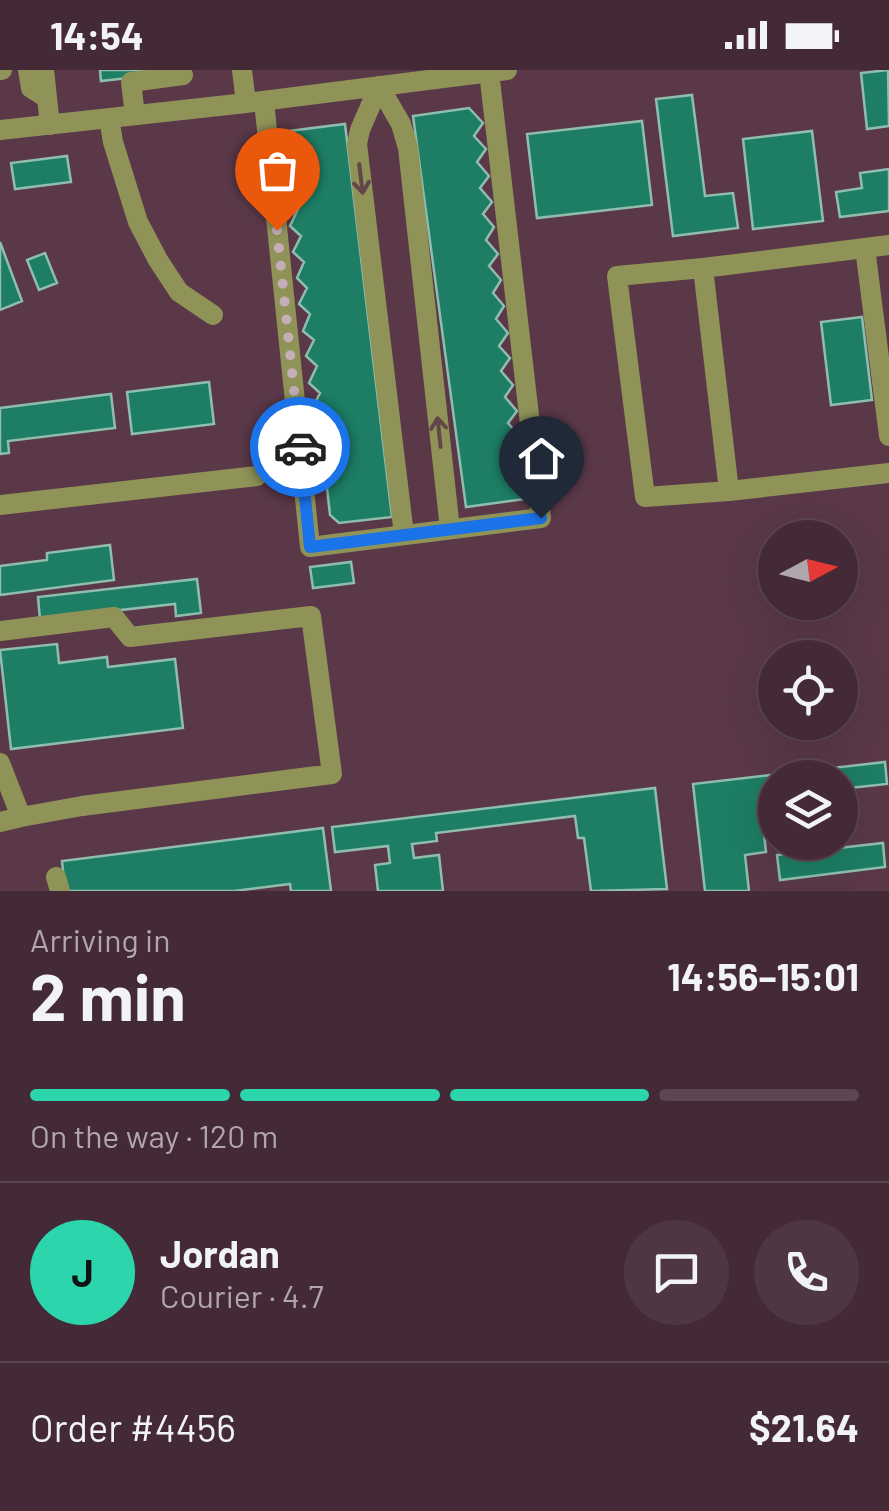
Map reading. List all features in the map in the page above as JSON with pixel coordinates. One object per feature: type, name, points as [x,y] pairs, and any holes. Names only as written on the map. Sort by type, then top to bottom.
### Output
[{"type":"street","points":[[28,70],[30,88],[47,98]]},
{"type":"street","points":[[44,70],[50,125]]},
{"type":"street","points":[[0,130],[188,110],[255,102],[498,71],[541,518],[310,547],[255,102],[242,70]]},
{"type":"street","points":[[135,115],[131,82],[183,73],[188,110]]},
{"type":"street","points":[[379,86],[401,124],[408,148],[450,529]]},
{"type":"street","points":[[379,86],[357,144],[404,535]]},
{"type":"street","points":[[109,118],[138,222],[179,292],[213,315]]},
{"type":"street","points":[[889,245],[617,276],[645,497],[889,473]]},
{"type":"street","points":[[865,248],[889,436]]},
{"type":"street","points":[[704,268],[729,491]]},
{"type":"street","points":[[0,505],[258,476]]},
{"type":"street","points":[[0,631],[114,618],[130,638],[311,616],[332,774],[10,819],[0,764]]},
{"type":"building","points":[[100,70],[163,70],[163,74],[101,81]]},
{"type":"building","points":[[888,70],[889,126],[867,129],[861,73]]},
{"type":"building","points":[[692,95],[705,196],[733,193],[738,228],[673,236],[656,99]]},
{"type":"building","points":[[469,108],[483,123],[474,136],[486,149],[477,162],[489,176],[480,188],[492,202],[483,214],[494,227],[486,240],[498,254],[489,266],[501,280],[493,293],[504,306],[496,319],[508,333],[499,346],[510,358],[501,371],[513,385],[505,397],[517,411],[508,423],[520,437],[511,450],[522,463],[514,476],[533,498],[466,507],[413,116]]},
{"type":"building","points":[[642,121],[652,205],[537,218],[527,134]]},
{"type":"building","points":[[345,124],[392,517],[339,523],[330,515],[326,479],[330,470],[319,460],[326,445],[315,435],[322,419],[312,409],[320,393],[309,383],[317,366],[306,356],[314,340],[303,331],[310,314],[299,304],[307,288],[297,278],[304,262],[293,252],[301,236],[290,226],[298,209],[287,200],[295,183],[284,173],[292,157],[281,147],[289,131]]},
{"type":"building","points":[[812,131],[823,221],[753,229],[743,139]]},
{"type":"building","points":[[67,156],[71,182],[15,189],[11,163]]},
{"type":"building","points":[[889,169],[889,211],[840,217],[836,192],[862,188],[860,173]]},
{"type":"building","points":[[0,242],[22,301],[0,310]]},
{"type":"building","points":[[45,253],[57,283],[39,290],[27,260]]},
{"type":"building","points":[[862,317],[872,400],[831,405],[821,322]]},
{"type":"building","points":[[209,382],[214,424],[132,434],[127,392]]},
{"type":"building","points":[[111,394],[115,428],[8,441],[9,453],[0,454],[0,408]]},
{"type":"building","points":[[110,545],[114,580],[0,595],[0,566],[47,560],[47,553]]},
{"type":"building","points":[[351,562],[354,583],[313,588],[310,567]]},
{"type":"building","points":[[197,579],[201,613],[176,616],[175,604],[40,619],[38,597]]},
{"type":"building","points":[[57,644],[59,663],[107,657],[108,667],[175,659],[183,728],[11,749],[0,650]]},
{"type":"building","points":[[885,762],[887,784],[858,787],[858,765]]},
{"type":"building","points":[[758,777],[758,853],[745,855],[749,891],[705,891],[693,784]]},
{"type":"building","points":[[655,788],[667,889],[591,891],[584,838],[578,838],[575,816],[436,833],[437,841],[412,844],[414,858],[439,855],[443,891],[378,891],[375,865],[390,863],[388,846],[335,852],[332,827]]},
{"type":"building","points":[[323,828],[331,891],[291,891],[290,884],[234,891],[65,891],[62,861]]},
{"type":"building","points":[[883,843],[885,867],[780,880],[778,860],[858,860],[858,846]]},
{"type":"way so far","points":[[277,230],[300,447]]},
{"type":"route","points":[[300,447],[310,547],[541,518]]}]
